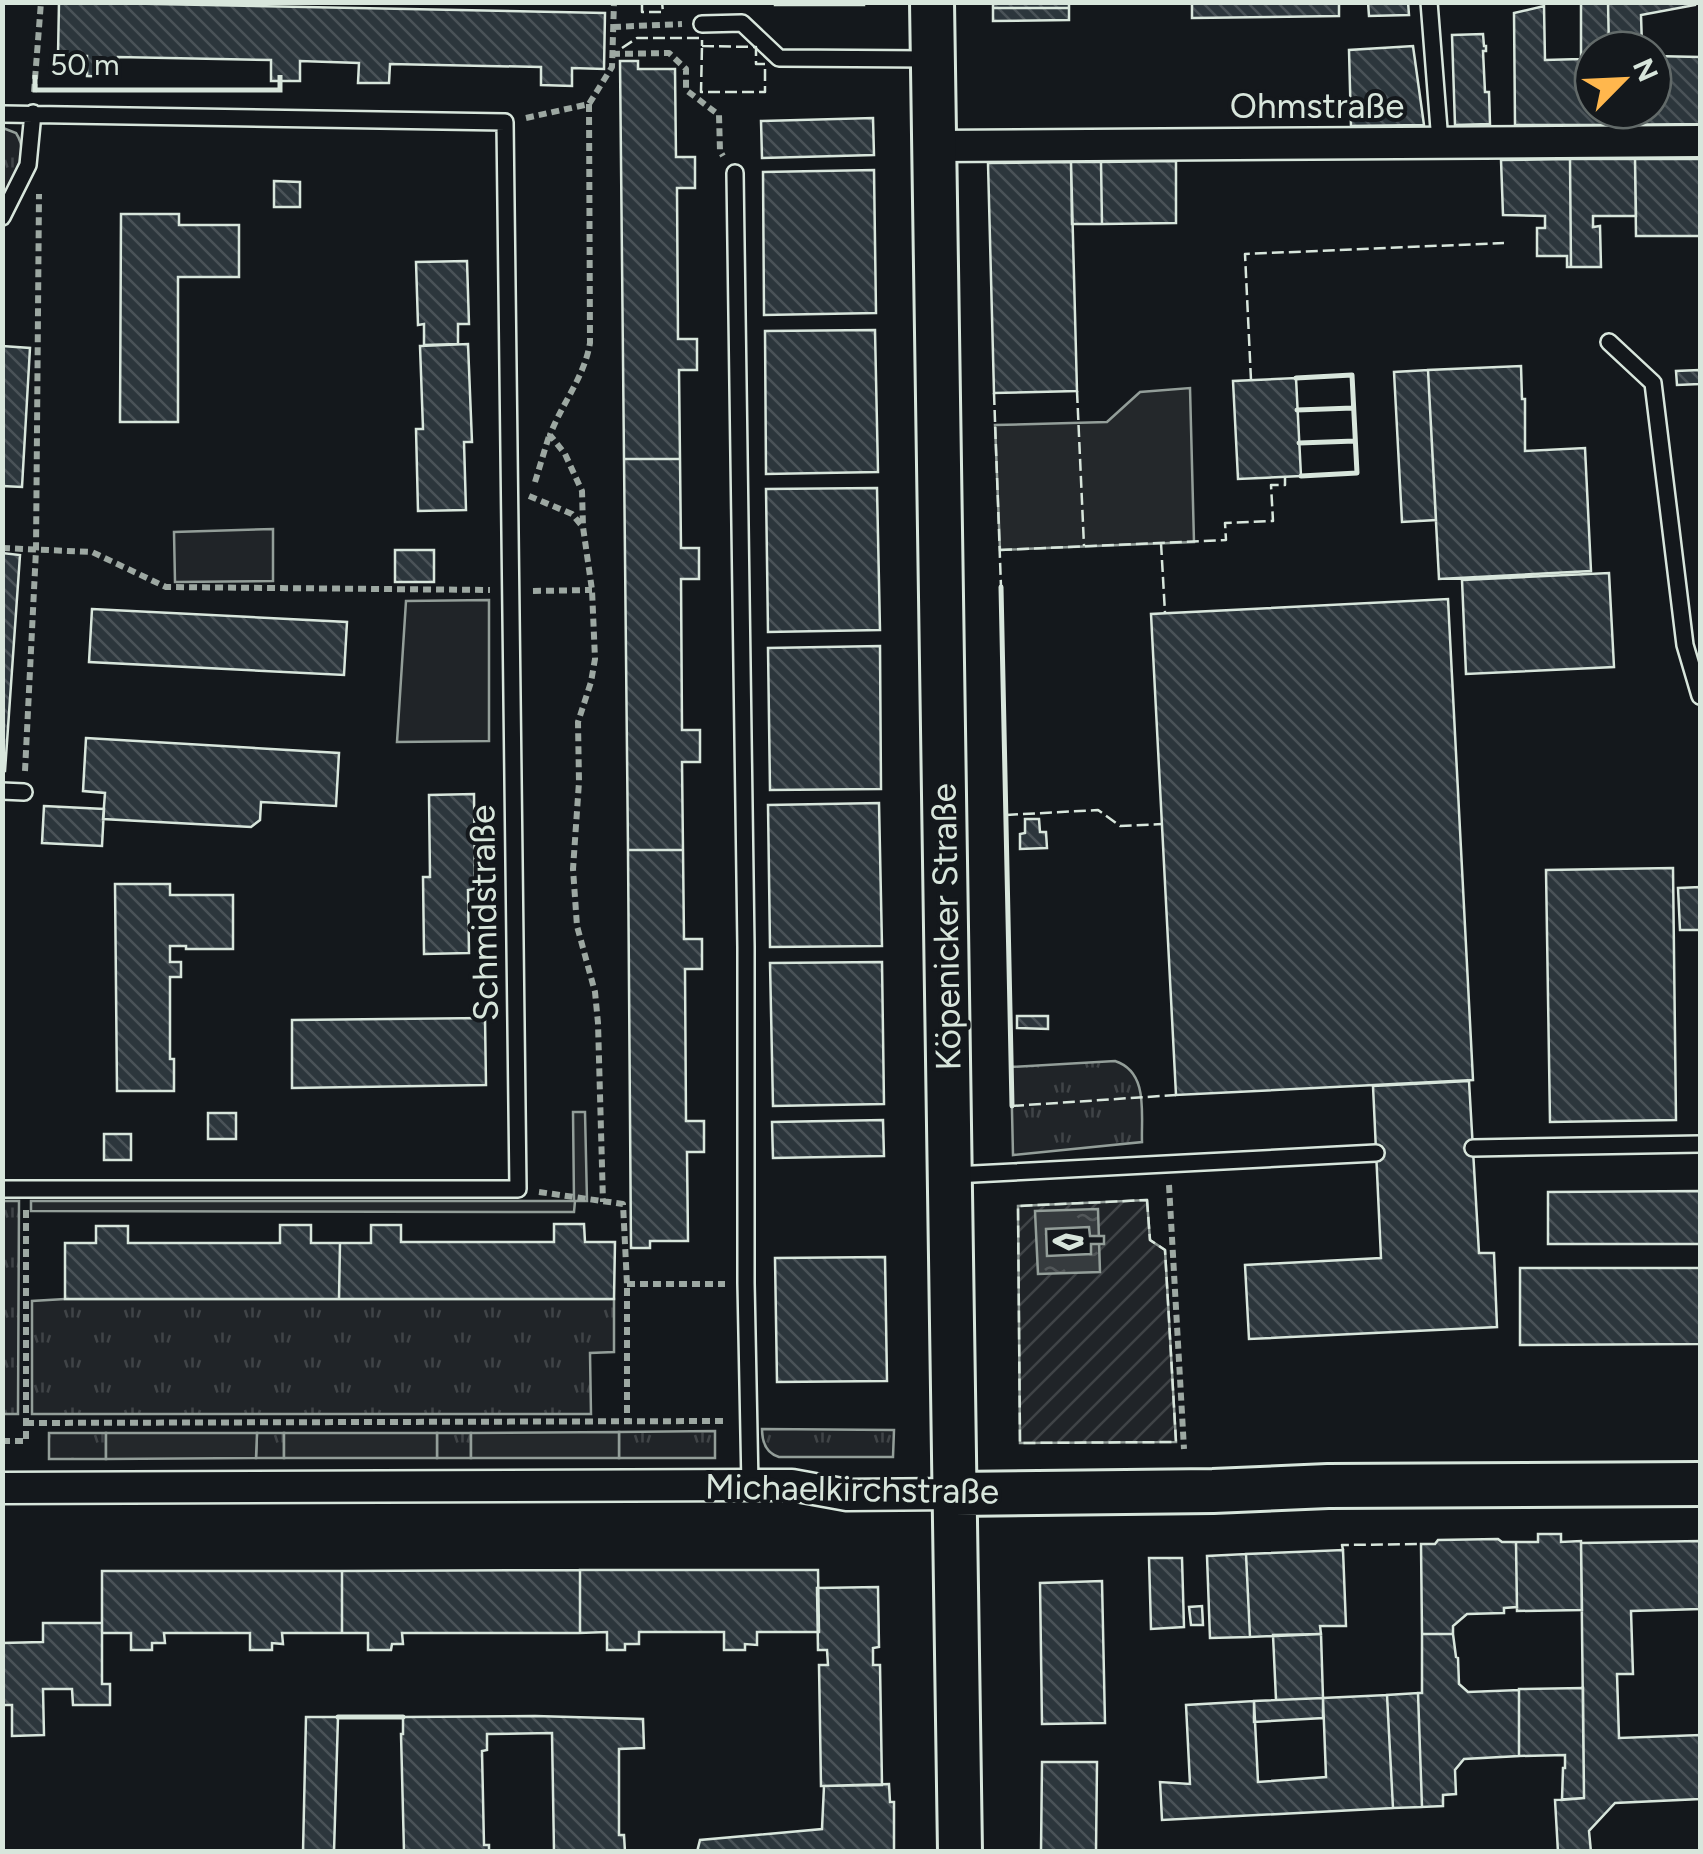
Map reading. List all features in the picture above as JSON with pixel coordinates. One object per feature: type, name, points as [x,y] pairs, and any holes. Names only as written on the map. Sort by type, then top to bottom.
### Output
[{"type":"main road","name":"Köpenicker Straße","points":[[932,2],[960,1852]]},
{"type":"main road","name":"Michaelkirchstraße","points":[[955,1494],[1700,1484]]},
{"type":"street","name":"Ohmstraße","points":[[934,146],[1700,141]]},
{"type":"street","name":"Michaelkirchstraße","points":[[2,1488],[792,1485],[847,1495],[955,1494]]},
{"type":"lane","points":[[1429,2],[1440,142]]},
{"type":"lane","points":[[702,24],[742,22],[779,58],[933,59]]},
{"type":"lane","points":[[2,217],[28,165],[33,113]]},
{"type":"lane","points":[[2,114],[505,122]]},
{"type":"lane","name":"Schmidstraße","points":[[505,122],[518,1189]]},
{"type":"lane","points":[[736,173],[750,1485]]},
{"type":"lane","points":[[1609,342],[1654,383],[1686,645],[1700,696]]},
{"type":"lane","points":[[2,791],[24,792]]},
{"type":"lane","points":[[1473,1148],[1700,1144]]},
{"type":"lane","points":[[950,1175],[1376,1153]]},
{"type":"lane","points":[[2,1189],[518,1189]]},
{"type":"path","points":[[33,113],[42,2]]},
{"type":"path","points":[[532,496],[550,435],[587,362],[589,104],[612,67],[614,2]]},
{"type":"path","points":[[614,27],[702,24]]},
{"type":"path","points":[[612,54],[669,53],[686,69],[686,90],[719,115],[720,151],[736,173]]},
{"type":"path","points":[[505,122],[589,104]]},
{"type":"path","points":[[24,792],[36,550],[40,198],[28,165]]},
{"type":"path","points":[[550,435],[582,490],[592,590],[595,659],[578,722],[579,782],[573,869],[577,926],[595,992],[598,1023],[602,1202]]},
{"type":"path","points":[[510,497],[532,496],[572,514],[583,527]]},
{"type":"path","points":[[2,548],[92,552],[166,587],[592,590]]},
{"type":"path","points":[[1167,1163],[1184,1448]]},
{"type":"path","points":[[2,1442],[26,1441],[26,1189]]},
{"type":"path","points":[[518,1189],[623,1204],[627,1422]]},
{"type":"path","points":[[626,1284],[746,1284]]},
{"type":"path","points":[[26,1424],[748,1421]]},
{"type":"green space","points":[[3,128],[16,133],[22,150],[19,166],[3,198]]},
{"type":"green space","points":[[273,529],[273,581],[175,582],[174,532]]},
{"type":"green space","points":[[489,600],[489,741],[397,742],[406,601]]},
{"type":"green space","points":[[1115,1061],[1126,1066],[1138,1084],[1142,1142],[1013,1155],[1011,1067]]},
{"type":"green space","points":[[1147,1200],[1150,1240],[1165,1250],[1176,1442],[1020,1443],[1018,1206]]},
{"type":"green space","points":[[2,1201],[19,1201],[18,1414],[3,1414]]},
{"type":"green space","points":[[614,1299],[614,1352],[590,1353],[591,1414],[32,1414],[32,1301]]},
{"type":"green space","points":[[762,1429],[894,1430],[893,1457],[779,1457],[766,1446]]},
{"type":"green space","points":[[715,1431],[715,1458],[619,1458],[619,1432]]},
{"type":"green space","points":[[49,1433],[106,1433],[106,1459],[49,1459]]},
{"type":"green space","points":[[257,1433],[284,1433],[284,1458],[256,1458]]},
{"type":"green space","points":[[437,1433],[471,1433],[471,1458],[437,1458]]},
{"type":"shaded area","points":[[1190,388],[1194,542],[1000,550],[995,425],[1107,422],[1140,392]]},
{"type":"shaded area","points":[[573,1112],[585,1112],[587,1201],[575,1201],[574,1212],[31,1211],[31,1201],[574,1201]]},
{"type":"shaded area","points":[[619,1432],[619,1458],[471,1458],[471,1433]]},
{"type":"shaded area","points":[[106,1433],[257,1433],[256,1458],[106,1459]]},
{"type":"shaded area","points":[[284,1433],[437,1433],[437,1458],[284,1458]]},
{"type":"water","points":[[1098,1209],[1100,1272],[1038,1274],[1035,1211]]},
{"type":"pier","points":[[1089,1227],[1090,1236],[1104,1236],[1104,1244],[1091,1244],[1091,1254],[1047,1256],[1046,1229]]},
{"type":"building","points":[[59,2],[605,13],[604,69],[572,68],[572,86],[541,85],[541,67],[390,64],[389,83],[358,83],[359,63],[300,61],[300,81],[271,81],[271,60],[118,57],[118,77],[87,76],[87,56],[58,56]]},
{"type":"building","points":[[864,2],[864,5],[775,5]]},
{"type":"building","points":[[993,2],[1069,2],[1069,8],[993,8]]},
{"type":"building","points":[[1192,2],[1339,2],[1339,16],[1192,18]]},
{"type":"building","points":[[1368,2],[1408,2],[1409,15],[1369,16]]},
{"type":"building","points":[[1581,2],[1608,2],[1609,30],[1581,30]]},
{"type":"building","points":[[1608,2],[1695,2],[1641,15],[1641,30],[1609,30]]},
{"type":"building","points":[[1544,6],[1545,60],[1573,59],[1573,125],[1515,125],[1514,13]]},
{"type":"building","points":[[993,8],[1069,8],[1069,20],[993,21]]},
{"type":"building","points":[[1483,34],[1490,124],[1455,125],[1452,35]]},
{"type":"building","points":[[1413,46],[1424,125],[1351,126],[1349,50]]},
{"type":"building","points":[[1673,56],[1700,57],[1700,124],[1673,124]]},
{"type":"building","points":[[620,61],[638,61],[638,69],[675,69],[676,157],[695,157],[695,188],[677,188],[678,339],[697,339],[697,370],[679,370],[680,459],[624,459]]},
{"type":"building","points":[[873,118],[874,155],[762,158],[761,121]]},
{"type":"building","points":[[1570,159],[1635,159],[1636,216],[1593,216],[1593,227],[1600,226],[1601,267],[1571,267]]},
{"type":"building","points":[[1570,159],[1571,267],[1567,267],[1567,256],[1537,256],[1537,228],[1545,228],[1545,216],[1503,215],[1501,160]]},
{"type":"building","points":[[1635,159],[1700,159],[1700,236],[1636,236]]},
{"type":"building","points":[[1176,161],[1176,223],[1102,224],[1101,162]]},
{"type":"building","points":[[1071,162],[1077,391],[994,393],[988,163]]},
{"type":"building","points":[[1071,162],[1101,162],[1102,224],[1072,224]]},
{"type":"building","points":[[874,170],[876,313],[764,315],[763,172]]},
{"type":"building","points":[[274,181],[300,182],[300,207],[274,207]]},
{"type":"building","points":[[121,214],[179,214],[179,225],[239,225],[239,277],[178,277],[178,422],[120,422]]},
{"type":"building","points":[[467,261],[469,324],[458,324],[458,344],[424,345],[424,324],[418,325],[416,262]]},
{"type":"building","points":[[875,330],[878,472],[766,474],[765,331]]},
{"type":"building","points":[[468,344],[472,442],[464,442],[466,510],[418,511],[416,429],[423,429],[420,346]]},
{"type":"building","points":[[2,346],[30,348],[22,487],[2,486]]},
{"type":"building","points":[[1521,366],[1525,451],[1585,448],[1591,571],[1439,579],[1428,370]]},
{"type":"building","points":[[1428,370],[1436,520],[1402,522],[1394,372]]},
{"type":"building","points":[[1699,370],[1700,384],[1677,385],[1676,371]]},
{"type":"building","points":[[1296,378],[1301,476],[1238,479],[1233,381]]},
{"type":"building","points":[[624,459],[680,459],[681,548],[699,548],[699,579],[681,579],[682,730],[700,730],[700,762],[682,762],[683,850],[628,850]]},
{"type":"building","points":[[877,488],[880,630],[768,632],[766,489]]},
{"type":"building","points":[[395,550],[434,550],[434,582],[395,582]]},
{"type":"building","points":[[2,553],[20,555],[5,771],[2,771]]},
{"type":"building","points":[[1609,573],[1614,667],[1466,674],[1462,580]]},
{"type":"building","points":[[1448,599],[1473,1080],[1176,1095],[1151,614]]},
{"type":"building","points":[[92,609],[347,622],[344,675],[89,662]]},
{"type":"building","points":[[880,646],[881,789],[770,790],[768,648]]},
{"type":"building","points":[[86,738],[339,753],[336,806],[261,802],[260,820],[251,827],[103,819],[105,793],[83,791]]},
{"type":"building","points":[[474,794],[475,889],[468,890],[469,953],[424,954],[423,877],[430,877],[429,795]]},
{"type":"building","points":[[879,803],[882,946],[770,947],[768,805]]},
{"type":"building","points":[[44,806],[104,809],[102,846],[42,843]]},
{"type":"building","points":[[1025,819],[1039,819],[1040,832],[1046,832],[1047,848],[1020,849]]},
{"type":"building","points":[[628,850],[683,850],[684,939],[702,939],[702,969],[685,969],[686,1121],[704,1121],[704,1152],[687,1152],[688,1241],[650,1241],[650,1248],[631,1248]]},
{"type":"building","points":[[1673,868],[1676,1120],[1550,1122],[1546,870]]},
{"type":"building","points":[[115,884],[170,884],[170,895],[233,895],[233,949],[170,946],[170,962],[181,962],[181,977],[170,977],[174,1091],[117,1091]]},
{"type":"building","points":[[1700,887],[1700,930],[1680,930],[1678,888]]},
{"type":"building","points":[[882,962],[884,1104],[773,1106],[770,963]]},
{"type":"building","points":[[1017,1016],[1048,1016],[1048,1029],[1017,1028]]},
{"type":"building","points":[[485,1018],[486,1085],[292,1088],[292,1020]]},
{"type":"building","points":[[1469,1081],[1479,1253],[1494,1253],[1497,1327],[1249,1339],[1245,1265],[1381,1258],[1373,1086]]},
{"type":"building","points":[[208,1113],[236,1113],[236,1139],[208,1139]]},
{"type":"building","points":[[883,1120],[884,1156],[773,1158],[772,1122]]},
{"type":"building","points":[[104,1134],[131,1134],[131,1160],[104,1160]]},
{"type":"building","points":[[1700,1191],[1700,1244],[1548,1244],[1548,1192]]},
{"type":"building","points":[[554,1224],[584,1224],[585,1242],[615,1242],[614,1299],[339,1299],[340,1243],[371,1243],[371,1225],[401,1225],[401,1242],[554,1242]]},
{"type":"building","points":[[280,1225],[311,1225],[311,1243],[340,1243],[339,1299],[65,1299],[65,1243],[96,1243],[96,1226],[128,1226],[128,1243],[280,1243]]},
{"type":"building","points":[[885,1257],[887,1381],[777,1382],[775,1258]]},
{"type":"building","points":[[1520,1268],[1700,1268],[1700,1344],[1520,1345]]},
{"type":"building","points":[[1538,1534],[1561,1534],[1561,1542],[1581,1541],[1582,1610],[1517,1611],[1516,1542],[1538,1542]]},
{"type":"building","points":[[1498,1539],[1516,1542],[1517,1607],[1504,1608],[1504,1613],[1467,1614],[1453,1626],[1453,1634],[1422,1634],[1421,1544]]},
{"type":"building","points":[[1700,1541],[1700,1609],[1631,1611],[1633,1674],[1617,1674],[1619,1738],[1700,1735],[1700,1799],[1615,1803],[1589,1831],[1591,1852],[1558,1852],[1555,1800],[1584,1798],[1581,1543]]},
{"type":"building","points":[[1343,1550],[1346,1626],[1320,1626],[1321,1634],[1250,1637],[1246,1554]]},
{"type":"building","points":[[1246,1554],[1250,1637],[1210,1638],[1207,1556]]},
{"type":"building","points":[[1149,1558],[1182,1558],[1184,1627],[1151,1629]]},
{"type":"building","points":[[580,1570],[818,1570],[819,1632],[757,1632],[757,1645],[745,1644],[745,1650],[724,1650],[724,1632],[639,1632],[639,1644],[625,1644],[625,1650],[607,1650],[607,1632],[580,1633]]},
{"type":"building","points":[[580,1570],[580,1633],[402,1633],[403,1644],[392,1644],[391,1650],[368,1650],[368,1633],[342,1633],[342,1571]]},
{"type":"building","points":[[102,1571],[342,1571],[342,1633],[282,1633],[283,1644],[272,1643],[272,1650],[250,1650],[250,1633],[164,1633],[165,1643],[152,1643],[152,1650],[131,1650],[131,1633],[102,1633]]},
{"type":"building","points":[[1102,1581],[1105,1723],[1042,1724],[1040,1583]]},
{"type":"building","points":[[878,1587],[879,1647],[873,1648],[873,1665],[880,1665],[882,1785],[821,1786],[819,1665],[828,1665],[827,1650],[818,1650],[817,1588]]},
{"type":"building","points":[[1202,1606],[1203,1625],[1191,1625],[1189,1607]]},
{"type":"building","points":[[43,1623],[102,1623],[102,1684],[110,1684],[110,1705],[73,1705],[72,1689],[43,1689],[44,1735],[12,1736],[12,1705],[2,1705],[2,1643],[43,1642]]},
{"type":"building","points":[[1321,1634],[1323,1698],[1276,1700],[1273,1635]]},
{"type":"building","points":[[1422,1634],[1453,1634],[1459,1684],[1468,1692],[1519,1690],[1519,1756],[1464,1759],[1455,1770],[1456,1794],[1443,1795],[1443,1806],[1422,1807],[1418,1693],[1422,1693]]},
{"type":"building","points":[[1583,1688],[1584,1798],[1562,1800],[1565,1755],[1519,1756],[1519,1689]]},
{"type":"building","points":[[1418,1693],[1422,1807],[1393,1808],[1387,1695]]},
{"type":"building","points":[[1387,1695],[1393,1808],[1162,1820],[1160,1782],[1190,1784],[1186,1705],[1254,1701],[1258,1782],[1326,1777],[1323,1698]]},
{"type":"building","points":[[1323,1698],[1323,1718],[1254,1722],[1254,1701]]},
{"type":"building","points":[[306,1717],[338,1717],[334,1852],[303,1852]]},
{"type":"building","points":[[403,1717],[643,1719],[644,1748],[619,1749],[619,1835],[624,1835],[625,1852],[554,1852],[552,1733],[487,1734],[487,1750],[482,1751],[484,1845],[489,1845],[489,1852],[404,1852]]},
{"type":"building","points":[[1042,1762],[1097,1762],[1096,1852],[1041,1852]]},
{"type":"building","points":[[889,1784],[890,1802],[894,1802],[894,1852],[697,1852],[700,1840],[822,1829],[824,1786]]},
{"type":"fence","points":[[642,2],[642,12],[663,12],[662,2]]},
{"type":"fence","points":[[622,48],[637,38],[702,38],[702,46]]},
{"type":"fence","points":[[702,46],[756,47],[756,64],[765,64],[765,92],[701,92],[702,46]]},
{"type":"fence","points":[[1251,380],[1245,254],[1504,243]]},
{"type":"fence","points":[[1077,391],[1084,546]]},
{"type":"fence","points":[[994,393],[1001,587]]},
{"type":"fence","points":[[1000,550],[1226,540],[1225,523],[1273,521],[1271,485],[1285,485],[1285,477]]},
{"type":"fence","points":[[1161,543],[1165,613]]},
{"type":"fence","points":[[1006,815],[1098,810],[1120,826],[1162,824]]},
{"type":"fence","points":[[1012,1106],[1176,1095]]},
{"type":"fence","points":[[1147,1200],[1150,1240],[1165,1250],[1176,1442],[1020,1443],[1018,1206],[1147,1200]]},
{"type":"fence","points":[[1343,1550],[1342,1545],[1421,1544]]},
{"type":"wall","points":[[1296,378],[1352,375],[1357,473],[1301,476]]},
{"type":"wall","points":[[1297,410],[1353,408]]},
{"type":"wall","points":[[1299,443],[1355,441]]},
{"type":"wall","points":[[1001,587],[1012,1106]]},
{"type":"wall","points":[[1081,1239],[1066,1236],[1055,1241],[1069,1248],[1081,1243]]},
{"type":"wall","points":[[338,1717],[403,1717]]}]
